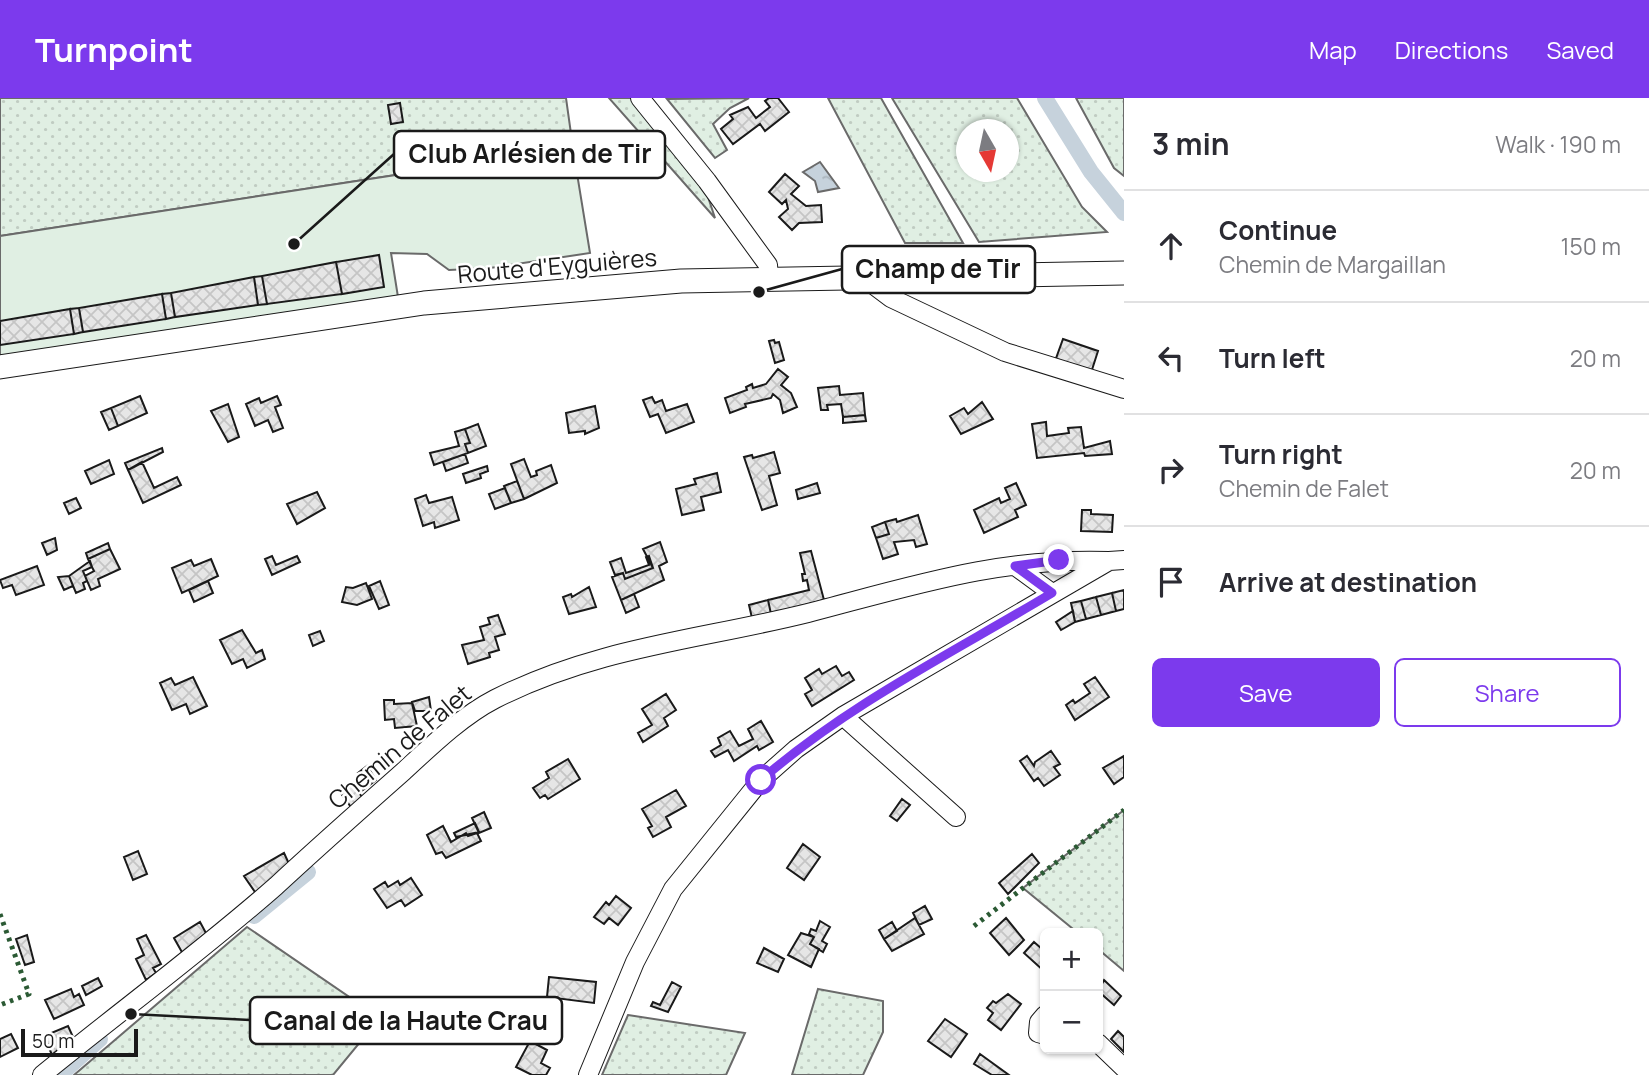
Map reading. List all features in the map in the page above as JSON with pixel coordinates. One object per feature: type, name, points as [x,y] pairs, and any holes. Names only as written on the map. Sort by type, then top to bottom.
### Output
[{"type":"main road","name":"Route d'Eyguières","points":[[0,368],[425,303],[713,278],[1124,273]]},
{"type":"street","points":[[640,98],[706,180],[768,265],[769,278]]},
{"type":"street","points":[[863,277],[891,298],[1005,352],[1124,389]]},
{"type":"street","name":"Chemin de Falet","points":[[41,1075],[266,894],[437,741],[492,700],[564,667],[633,648],[808,612],[910,583],[1059,560],[1117,561]]},
{"type":"street","points":[[588,1075],[635,962],[673,889],[761,780],[796,749],[843,716],[1052,593],[1117,561]]},
{"type":"street","points":[[1015,566],[1052,593]]},
{"type":"street","points":[[843,716],[956,817]]},
{"type":"street","points":[[1103,1048],[1124,1068]]},
{"type":"green space","points":[[0,98],[566,98],[574,155],[512,162],[454,143],[428,170],[0,236]]},
{"type":"green space","points":[[609,98],[633,98],[704,185],[715,218]]},
{"type":"green space","points":[[749,98],[730,108],[713,124],[727,150],[715,158],[667,99]]},
{"type":"green space","points":[[828,98],[881,98],[963,243],[905,243]]},
{"type":"green space","points":[[892,98],[1017,98],[1082,207],[1107,232],[979,242]]},
{"type":"green space","points":[[1076,98],[1124,98],[1124,176],[1114,168]]},
{"type":"green space","points":[[454,143],[512,162],[574,155],[590,253],[490,268],[449,270],[427,254],[391,253],[398,297],[0,358],[0,236],[428,170]]},
{"type":"green space","points":[[1124,810],[1124,971],[1103,953],[1103,928],[1072,928],[1023,888]]},
{"type":"green space","points":[[247,927],[380,1018],[333,1075],[74,1075]]},
{"type":"green space","points":[[818,989],[883,1001],[883,1032],[863,1075],[792,1075]]},
{"type":"green space","points":[[628,1015],[745,1033],[726,1075],[602,1075]]},
{"type":"water","points":[[820,162],[839,188],[818,192],[815,181],[803,172]]},
{"type":"building","points":[[778,98],[789,112],[765,131],[760,124],[733,144],[721,129],[733,119],[730,115],[748,107],[756,118],[770,107],[765,101]]},
{"type":"building","points":[[400,103],[403,122],[391,124],[388,105]]},
{"type":"building","points":[[785,174],[799,186],[791,194],[806,206],[821,205],[822,222],[799,223],[792,230],[779,217],[788,209],[786,200],[782,204],[769,192]]},
{"type":"building","points":[[379,255],[384,287],[342,294],[336,262]]},
{"type":"building","points":[[336,262],[342,294],[267,304],[262,276]]},
{"type":"building","points":[[262,276],[267,304],[258,305],[254,277]]},
{"type":"building","points":[[254,277],[258,305],[175,317],[171,293]]},
{"type":"building","points":[[171,293],[175,317],[166,319],[162,294]]},
{"type":"building","points":[[162,294],[166,319],[83,332],[79,308]]},
{"type":"building","points":[[79,308],[83,332],[74,334],[70,309]]},
{"type":"building","points":[[70,309],[74,334],[0,345],[0,321]]},
{"type":"building","points":[[1063,339],[1098,351],[1090,376],[1054,364]]},
{"type":"building","points":[[774,340],[775,343],[779,342],[784,360],[775,363],[769,341]]},
{"type":"building","points":[[778,369],[788,377],[781,385],[791,393],[797,407],[783,413],[780,400],[773,394],[771,398],[745,404],[746,407],[730,413],[725,398],[747,390],[746,387],[752,384],[753,388],[766,384]]},
{"type":"building","points":[[839,386],[840,395],[863,393],[865,415],[843,417],[841,404],[827,405],[828,410],[821,410],[818,388]]},
{"type":"building","points":[[140,396],[147,413],[118,426],[111,408]]},
{"type":"building","points":[[277,396],[281,405],[275,407],[283,428],[273,432],[268,420],[255,426],[246,404],[259,398],[261,403]]},
{"type":"building","points":[[652,397],[655,403],[662,400],[666,411],[687,404],[694,422],[666,433],[658,414],[650,417],[643,400]]},
{"type":"building","points":[[982,402],[993,419],[961,434],[950,416],[964,408],[968,414]]},
{"type":"building","points":[[228,404],[239,437],[228,442],[211,411]]},
{"type":"building","points":[[595,406],[599,428],[585,434],[585,431],[569,433],[566,413]]},
{"type":"building","points":[[111,408],[118,426],[109,430],[101,412]]},
{"type":"building","points":[[865,415],[866,421],[843,423],[843,417]]},
{"type":"building","points":[[1046,422],[1047,436],[1069,433],[1068,428],[1081,427],[1084,448],[1110,441],[1112,454],[1085,456],[1084,453],[1037,458],[1032,424]]},
{"type":"building","points":[[478,424],[486,446],[468,453],[465,444],[470,443],[465,429]]},
{"type":"building","points":[[465,429],[470,443],[465,444],[468,453],[434,465],[430,453],[459,446],[455,432]]},
{"type":"building","points":[[162,448],[163,452],[128,470],[125,463]]},
{"type":"building","points":[[774,452],[780,473],[769,476],[777,505],[762,510],[744,457],[752,455],[753,458]]},
{"type":"building","points":[[465,454],[468,463],[446,471],[443,462]]},
{"type":"building","points":[[524,459],[531,477],[537,475],[536,471],[551,465],[557,483],[524,499],[511,464]]},
{"type":"building","points":[[109,460],[114,474],[91,484],[85,471]]},
{"type":"building","points":[[142,462],[154,488],[177,477],[181,485],[143,503],[128,470]]},
{"type":"building","points":[[487,466],[488,471],[480,474],[481,478],[466,483],[463,474]]},
{"type":"building","points":[[717,473],[721,492],[701,497],[704,510],[682,515],[676,489],[696,484],[694,479]]},
{"type":"building","points":[[517,481],[524,499],[511,503],[504,486]]},
{"type":"building","points":[[817,483],[820,493],[798,499],[796,490]]},
{"type":"building","points":[[1016,483],[1026,505],[1015,510],[1018,517],[984,533],[974,510],[999,498],[1001,503],[1010,499],[1005,488]]},
{"type":"building","points":[[505,488],[511,503],[495,509],[489,494]]},
{"type":"building","points":[[317,492],[325,508],[297,524],[287,504]]},
{"type":"building","points":[[426,495],[429,503],[452,497],[459,520],[435,528],[434,522],[423,526],[415,499]]},
{"type":"building","points":[[76,498],[81,508],[69,514],[64,503]]},
{"type":"building","points":[[1082,510],[1091,510],[1091,514],[1113,515],[1112,532],[1081,531]]},
{"type":"building","points":[[918,515],[927,544],[916,547],[914,540],[894,542],[898,554],[883,559],[876,538],[889,534],[885,522],[896,519],[897,522]]},
{"type":"building","points":[[885,522],[889,534],[876,538],[872,527]]},
{"type":"building","points":[[55,538],[57,550],[47,555],[42,543]]},
{"type":"building","points":[[660,542],[667,562],[659,566],[664,580],[621,600],[612,577],[623,573],[625,579],[653,568],[643,549]]},
{"type":"building","points":[[108,543],[110,549],[88,559],[86,553]]},
{"type":"building","points":[[110,549],[120,569],[98,579],[100,586],[91,590],[85,576],[94,571],[88,559]]},
{"type":"building","points":[[811,551],[824,600],[771,614],[768,600],[809,590],[807,580],[803,581],[802,574],[805,574],[800,553]]},
{"type":"building","points":[[272,556],[276,565],[297,556],[300,562],[272,575],[265,559]]},
{"type":"building","points":[[649,556],[653,568],[625,579],[623,573],[615,575],[610,562],[621,558],[626,573],[649,565],[646,557]]},
{"type":"building","points":[[211,559],[218,576],[182,593],[172,568],[191,560],[194,566]]},
{"type":"building","points":[[90,561],[92,567],[83,571],[87,581],[83,583],[85,589],[76,593],[69,576]]},
{"type":"building","points":[[37,566],[44,585],[16,595],[12,585],[3,588],[0,580]]},
{"type":"building","points":[[69,576],[73,586],[64,590],[58,577]]},
{"type":"building","points":[[208,581],[213,593],[194,602],[189,590]]},
{"type":"building","points":[[380,581],[389,605],[379,609],[369,586]]},
{"type":"building","points":[[366,583],[372,599],[357,605],[342,602],[346,587],[353,588]]},
{"type":"building","points":[[589,587],[596,607],[569,614],[563,597],[571,594],[572,597]]},
{"type":"building","points":[[1124,590],[1124,609],[1116,611],[1112,593]]},
{"type":"building","points":[[1112,593],[1116,611],[1101,615],[1096,597]]},
{"type":"building","points":[[634,594],[639,607],[626,613],[621,600]]},
{"type":"building","points":[[1096,597],[1101,615],[1086,619],[1081,601]]},
{"type":"building","points":[[768,600],[771,614],[752,618],[749,605]]},
{"type":"building","points":[[1081,601],[1086,619],[1075,622],[1071,603]]},
{"type":"building","points":[[1073,611],[1075,622],[1061,630],[1056,622]]},
{"type":"building","points":[[498,615],[505,634],[495,637],[499,650],[489,653],[490,657],[468,664],[462,645],[484,640],[480,627],[490,624],[488,618]]},
{"type":"building","points":[[242,630],[256,653],[262,650],[265,659],[247,668],[243,659],[232,664],[220,640]]},
{"type":"building","points":[[320,631],[324,641],[313,646],[309,635]]},
{"type":"building","points":[[836,666],[842,676],[849,672],[854,680],[812,706],[805,694],[812,690],[805,678],[819,669],[822,674]]},
{"type":"building","points":[[193,677],[207,706],[190,714],[186,704],[172,710],[160,683],[171,678],[175,685]]},
{"type":"building","points":[[1095,677],[1109,697],[1075,720],[1066,705],[1073,700],[1075,703],[1090,693],[1084,684]]},
{"type":"building","points":[[666,694],[676,710],[664,718],[668,726],[643,742],[638,733],[652,725],[642,709]]},
{"type":"building","points":[[429,697],[431,711],[415,711],[412,702]]},
{"type":"building","points":[[384,700],[394,700],[394,704],[412,703],[417,726],[395,728],[394,719],[385,720]]},
{"type":"building","points":[[761,721],[773,742],[759,750],[757,746],[734,761],[728,750],[715,757],[711,751],[721,745],[718,738],[730,731],[739,746],[753,739],[748,729]]},
{"type":"building","points":[[1051,751],[1060,764],[1054,767],[1060,775],[1044,786],[1038,778],[1034,781],[1020,761],[1027,756],[1034,766],[1035,762]]},
{"type":"building","points":[[1124,756],[1124,777],[1114,784],[1103,768]]},
{"type":"building","points":[[568,759],[580,779],[548,799],[545,795],[540,798],[533,788],[549,778],[546,772]]},
{"type":"building","points":[[367,766],[376,780],[359,793],[363,798],[351,807],[340,792],[361,777],[358,773]]},
{"type":"building","points":[[676,790],[686,806],[666,817],[671,827],[653,837],[648,828],[652,826],[642,809]]},
{"type":"building","points":[[902,799],[910,805],[897,821],[890,816]]},
{"type":"building","points":[[484,812],[491,828],[479,833],[472,818]]},
{"type":"building","points":[[475,823],[479,832],[456,837],[454,833]]},
{"type":"building","points":[[443,826],[451,842],[466,833],[468,836],[477,833],[481,841],[446,858],[442,852],[436,854],[427,835]]},
{"type":"building","points":[[803,844],[820,857],[804,880],[787,868]]},
{"type":"building","points":[[138,851],[147,874],[133,880],[124,857]]},
{"type":"building","points":[[284,853],[290,866],[257,895],[244,876]]},
{"type":"building","points":[[1032,854],[1039,863],[1008,894],[999,883]]},
{"type":"building","points":[[411,878],[422,895],[405,906],[401,900],[387,908],[374,889],[385,882],[388,887],[398,881],[400,885]]},
{"type":"building","points":[[616,896],[631,908],[618,925],[609,918],[604,924],[594,917],[606,902],[609,905]]},
{"type":"building","points":[[925,906],[932,919],[919,925],[913,913]]},
{"type":"building","points":[[915,918],[924,934],[892,951],[884,939]]},
{"type":"building","points":[[1006,918],[1024,940],[1009,955],[990,933]]},
{"type":"building","points":[[820,921],[830,927],[822,941],[827,944],[823,952],[810,944],[814,937],[809,934],[811,929],[816,931]]},
{"type":"building","points":[[200,922],[207,935],[183,954],[174,938]]},
{"type":"building","points":[[892,922],[897,931],[884,939],[879,930]]},
{"type":"building","points":[[801,933],[814,937],[810,944],[819,949],[811,967],[788,955]]},
{"type":"building","points":[[27,935],[34,962],[25,965],[16,939]]},
{"type":"building","points":[[146,935],[161,964],[153,968],[156,973],[146,980],[136,959],[144,955],[137,939]]},
{"type":"building","points":[[1034,942],[1040,947],[1040,967],[1024,953]]},
{"type":"building","points":[[764,948],[784,959],[778,972],[757,963]]},
{"type":"building","points":[[549,977],[596,982],[594,1003],[547,997]]},
{"type":"building","points":[[98,978],[102,986],[86,995],[82,986]]},
{"type":"building","points":[[672,982],[681,987],[668,1012],[651,1006],[653,1002],[660,1005]]},
{"type":"building","points":[[1103,982],[1121,996],[1114,1005],[1103,995]]},
{"type":"building","points":[[71,989],[74,997],[79,994],[84,1005],[54,1019],[45,1000]]},
{"type":"building","points":[[1008,994],[1021,1004],[1001,1030],[988,1020],[993,1013],[987,1008],[993,1001],[996,1003]]},
{"type":"building","points":[[945,1019],[967,1034],[951,1057],[928,1041]]},
{"type":"building","points":[[68,1026],[73,1037],[52,1055],[44,1036]]},
{"type":"building","points":[[1118,1031],[1124,1037],[1124,1052],[1111,1039]]},
{"type":"building","points":[[11,1034],[18,1048],[0,1057],[0,1039]]},
{"type":"building","points":[[530,1041],[547,1050],[541,1063],[550,1068],[546,1075],[532,1075],[516,1067]]},
{"type":"building","points":[[980,1054],[1009,1075],[992,1075],[974,1064]]},
{"type":"waterway","points":[[1045,98],[1091,172],[1124,213]]},
{"type":"waterway","points":[[254,916],[308,872]]},
{"type":"waterway","points":[[60,1075],[100,1039]]},
{"type":"hedge","points":[[974,926],[1124,810]]},
{"type":"hedge","points":[[0,914],[29,994],[0,1005]]},
{"type":"place","name":"Club Arlésien de Tir","points":[[294,244]]},
{"type":"place","name":"Champ de Tir","points":[[759,292]]},
{"type":"place","name":"Canal de la Haute Crau","points":[[131,1014]]},
{"type":"route","points":[[761,780],[796,749],[843,716],[1052,593],[1015,566],[1059,560]]}]
